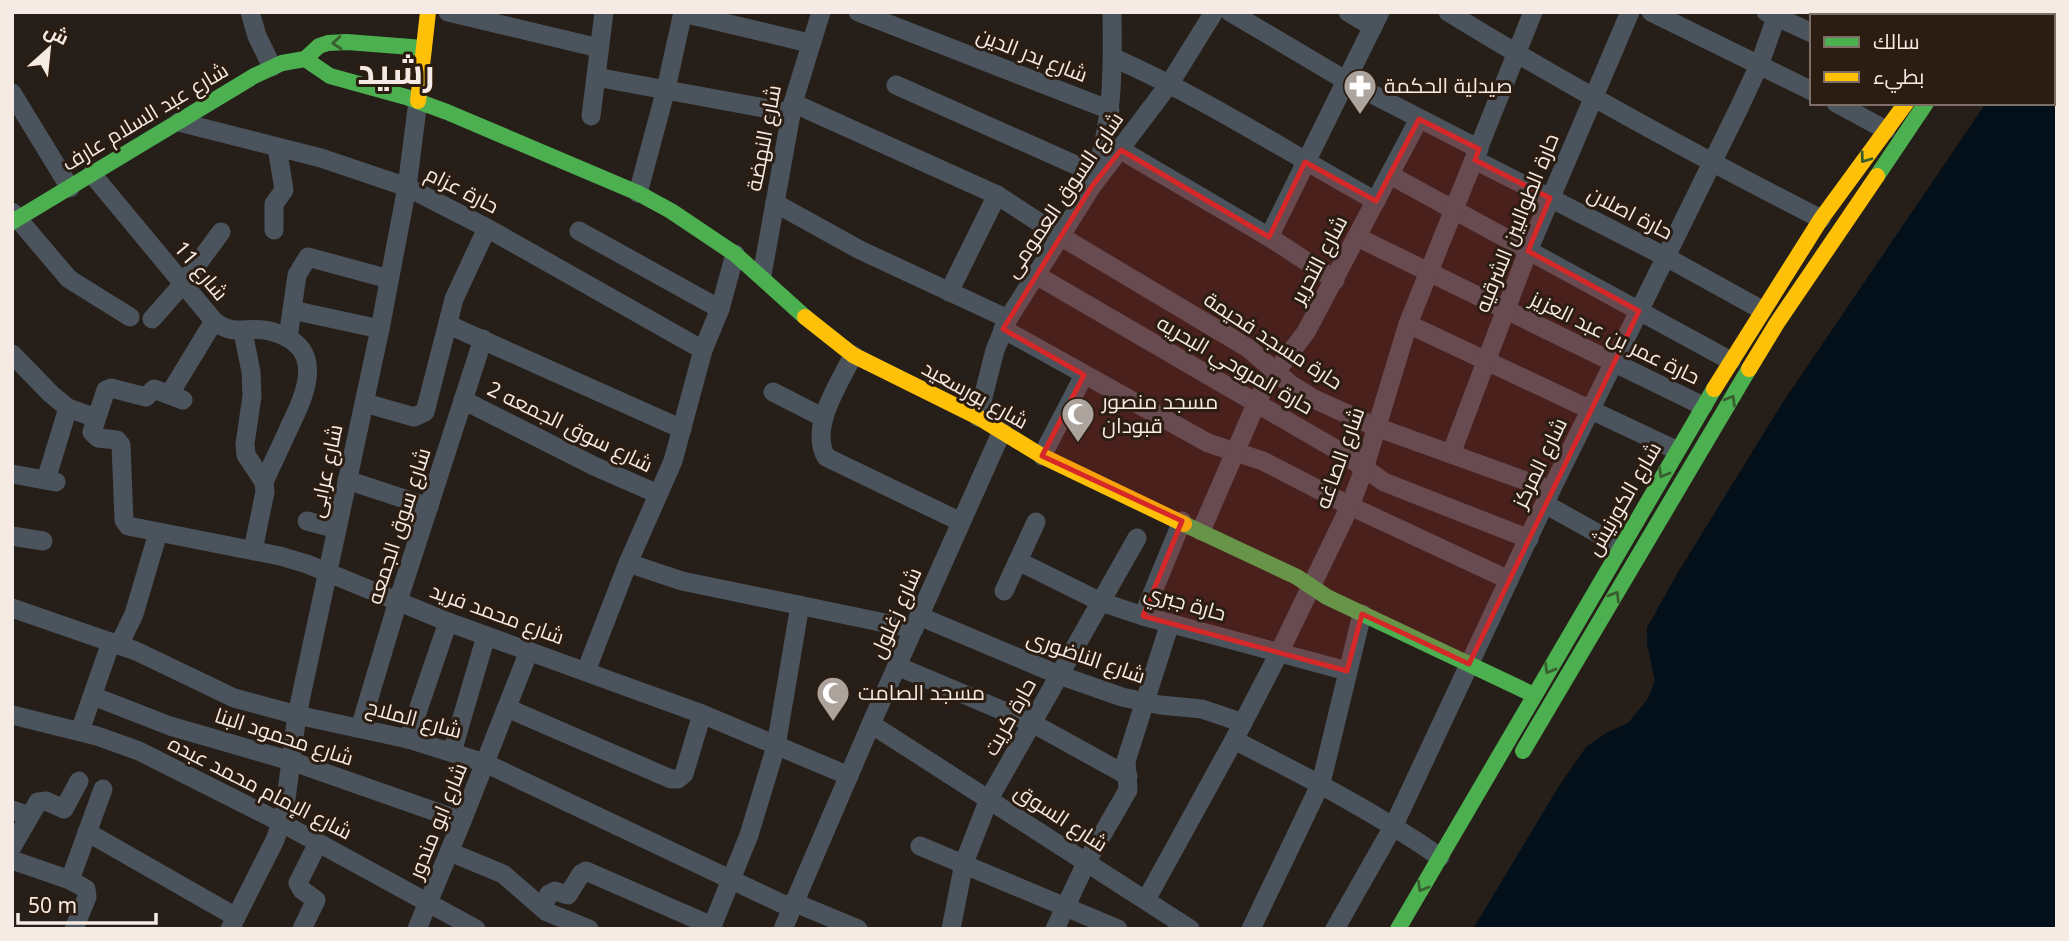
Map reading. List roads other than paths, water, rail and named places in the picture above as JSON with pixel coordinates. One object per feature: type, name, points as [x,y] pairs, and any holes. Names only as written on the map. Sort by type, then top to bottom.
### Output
[{"type":"street","points":[[250,12],[257,36],[272,67]]},
{"type":"street","name":"شارع عرابى","points":[[233,923],[282,823],[297,715],[365,402],[407,187],[428,12]]},
{"type":"street","points":[[447,12],[599,48]]},
{"type":"street","points":[[591,116],[604,12]]},
{"type":"street","name":"شارع النهضة","points":[[762,275],[792,108],[821,12]]},
{"type":"street","name":"شارع بدر الدين","points":[[858,12],[1110,110]]},
{"type":"street","points":[[896,85],[1094,180],[1106,137],[1110,110],[1114,58],[1112,12]]},
{"type":"street","name":"شارع السوق العمومى","points":[[978,417],[995,350],[1006,324],[1094,180],[1121,150],[1170,83],[1214,12]]},
{"type":"street","name":"حارة اصلان","points":[[1230,12],[1345,80],[1419,119],[1550,198],[1762,310]]},
{"type":"street","points":[[1269,237],[1377,20],[1349,12]]},
{"type":"street","points":[[1448,12],[1593,99],[1821,219]]},
{"type":"street","name":"شارع الصاغه","points":[[1146,900],[1279,653],[1350,506],[1364,469],[1408,324],[1534,12]]},
{"type":"street","points":[[1651,12],[1760,63],[1810,90]]},
{"type":"street","points":[[638,193],[683,13],[810,44]]},
{"type":"street","name":"حارة الطوالبين الشرقيه","points":[[1451,454],[1528,251],[1593,99],[1624,14]]},
{"type":"street","points":[[1774,14],[1810,32]]},
{"type":"street","name":"شارع المركز","points":[[1335,929],[1394,825],[1508,580],[1760,63],[1774,14]]},
{"type":"street","name":"شارع عبد السلام عارف","points":[[14,218],[272,67],[305,59],[319,46],[337,41],[424,48]]},
{"type":"street","points":[[1114,58],[1170,83],[1376,201]]},
{"type":"street","points":[[305,59],[331,76],[418,101]]},
{"type":"street","name":"حارة مسجد فحيمة","points":[[596,77],[792,108],[997,195],[1060,236],[1248,348],[1276,372],[1314,398],[1377,428],[1451,454],[1548,497],[1620,546]]},
{"type":"street","points":[[12,94],[69,188]]},
{"type":"street","name":"شارع بورسعيد","points":[[418,101],[638,193],[682,218],[735,254],[762,275],[821,331],[853,355],[978,417],[1042,456],[1297,577],[1323,595],[1534,695]]},
{"type":"street","points":[[1840,105],[1886,130]]},
{"type":"street","name":"شارع الكورنيش","points":[[1398,929],[1676,450],[1762,310],[1821,219],[1905,105]]},
{"type":"street","name":"شارع الكورنيش","points":[[1518,760],[1777,323],[1925,105]]},
{"type":"street","name":"شارع التحرير","points":[[1201,531],[1256,404],[1306,332],[1419,119]]},
{"type":"street","name":"حارة عزام","points":[[179,122],[321,158],[407,187],[487,228],[703,350]]},
{"type":"street","points":[[274,230],[274,204],[285,187],[277,147]]},
{"type":"street","points":[[1121,150],[1269,237],[1335,280]]},
{"type":"street","name":"شارع 11","points":[[92,174],[214,321],[224,328],[270,331],[295,344]]},
{"type":"street","points":[[1390,175],[1731,361]]},
{"type":"street","points":[[949,292],[997,195]]},
{"type":"street","points":[[775,203],[860,250],[949,292],[1006,324],[1084,374],[1208,443],[1263,461],[1350,506],[1508,580]]},
{"type":"street","points":[[14,218],[69,279],[130,317]]},
{"type":"street","points":[[365,402],[414,417],[425,412],[454,299],[487,228]]},
{"type":"street","points":[[579,231],[720,309]]},
{"type":"street","points":[[152,319],[182,285],[221,232]]},
{"type":"street","name":"حارة عمر بن عبد العزيز","points":[[1357,237],[1703,406]]},
{"type":"street","points":[[586,671],[628,563],[673,461],[703,350],[720,309],[735,254]]},
{"type":"street","points":[[264,482],[304,397],[309,377],[308,363],[295,344],[292,310],[297,275],[308,257],[389,279]]},
{"type":"street","name":"حارة المروحي البحريه","points":[[1036,275],[1344,454],[1384,482],[1529,538]]},
{"type":"street","points":[[292,310],[380,329]]},
{"type":"street","points":[[12,354],[68,408],[96,418],[108,388],[145,397],[154,389],[176,398],[214,321]]},
{"type":"street","points":[[449,324],[682,429]]},
{"type":"street","points":[[1408,324],[1676,450]]},
{"type":"street","points":[[243,331],[251,372],[252,397],[246,454],[264,482],[265,492],[253,550]]},
{"type":"street","name":"شارع سوق الجمعه","points":[[360,728],[398,601],[484,339]]},
{"type":"street","points":[[853,355],[824,418],[821,439],[826,457],[961,522]]},
{"type":"street","points":[[1042,456],[1084,374]]},
{"type":"street","points":[[774,392],[824,418]]},
{"type":"street","name":"شارع سوق الجمعه 2","points":[[464,400],[531,436],[658,494]]},
{"type":"street","points":[[12,474],[51,481],[68,408]]},
{"type":"street","name":"شارع محمد فريد","points":[[96,418],[92,432],[94,436],[117,440],[121,445],[124,520],[128,526],[280,556],[328,572],[448,622],[702,715],[849,776]]},
{"type":"street","name":"شارع زغلول","points":[[783,929],[1002,431]]},
{"type":"street","points":[[347,480],[429,507]]},
{"type":"street","points":[[307,521],[337,529]]},
{"type":"street","points":[[1004,591],[1036,522]]},
{"type":"street","points":[[1143,616],[1182,522]]},
{"type":"street","points":[[80,731],[115,644],[134,614],[158,533]]},
{"type":"street","points":[[12,536],[43,541]]},
{"type":"street","name":"حارة كريت","points":[[951,929],[964,863],[989,799],[1137,538]]},
{"type":"street","name":"حارة جبري","points":[[1018,561],[1101,602],[1143,616],[1347,671]]},
{"type":"street","name":"شارع الناضورى","points":[[628,563],[682,581],[800,605],[916,622],[1122,697],[1202,709],[1394,825],[1440,857]]},
{"type":"street","points":[[542,908],[549,894],[555,891],[568,895],[581,874],[586,872],[712,927],[732,881],[776,746],[800,605]]},
{"type":"street","name":"شارع الملاح","points":[[12,608],[154,659],[234,698],[408,739],[485,763],[732,881],[858,929]]},
{"type":"street","points":[[1251,929],[1321,783],[1362,614]]},
{"type":"street","points":[[408,739],[448,622]]},
{"type":"street","points":[[1055,929],[1087,861],[1128,790],[1126,761],[1170,623]]},
{"type":"street","points":[[452,752],[486,636]]},
{"type":"street","name":"شارع ابو مندور","points":[[417,929],[529,651]]},
{"type":"street","points":[[897,666],[1032,723],[1128,776]]},
{"type":"street","name":"شارع محمود البنا","points":[[93,696],[170,726],[290,761],[462,821]]},
{"type":"street","points":[[507,708],[671,779],[678,779],[684,774],[702,715]]},
{"type":"street","name":"شارع الإمام محمد عبده","points":[[12,715],[80,731],[139,751],[282,823],[476,929]]},
{"type":"street","name":"شارع السوق","points":[[871,724],[1189,928]]},
{"type":"street","points":[[1515,727],[1532,737]]},
{"type":"street","points":[[12,847],[21,813],[42,800],[61,810],[66,808],[79,780]]},
{"type":"street","points":[[69,880],[103,789]]},
{"type":"street","points":[[87,832],[233,923]]},
{"type":"street","points":[[302,929],[316,900],[302,890],[298,883],[318,843]]},
{"type":"street","points":[[920,846],[1118,929]]},
{"type":"street","points":[[450,852],[503,874],[542,908],[589,929]]},
{"type":"street","points":[[12,860],[82,885],[88,892],[74,929]]},
{"type":"place","name":"صيدلية الحكمة","points":[[1360,116]]},
{"type":"place","name":"مسجد منصور قبودان","points":[[1078,444]]},
{"type":"place","name":"مسجد الصامت","points":[[833,723]]},
{"type":"district","name":"رشيد","points":[[396,72]]}]
